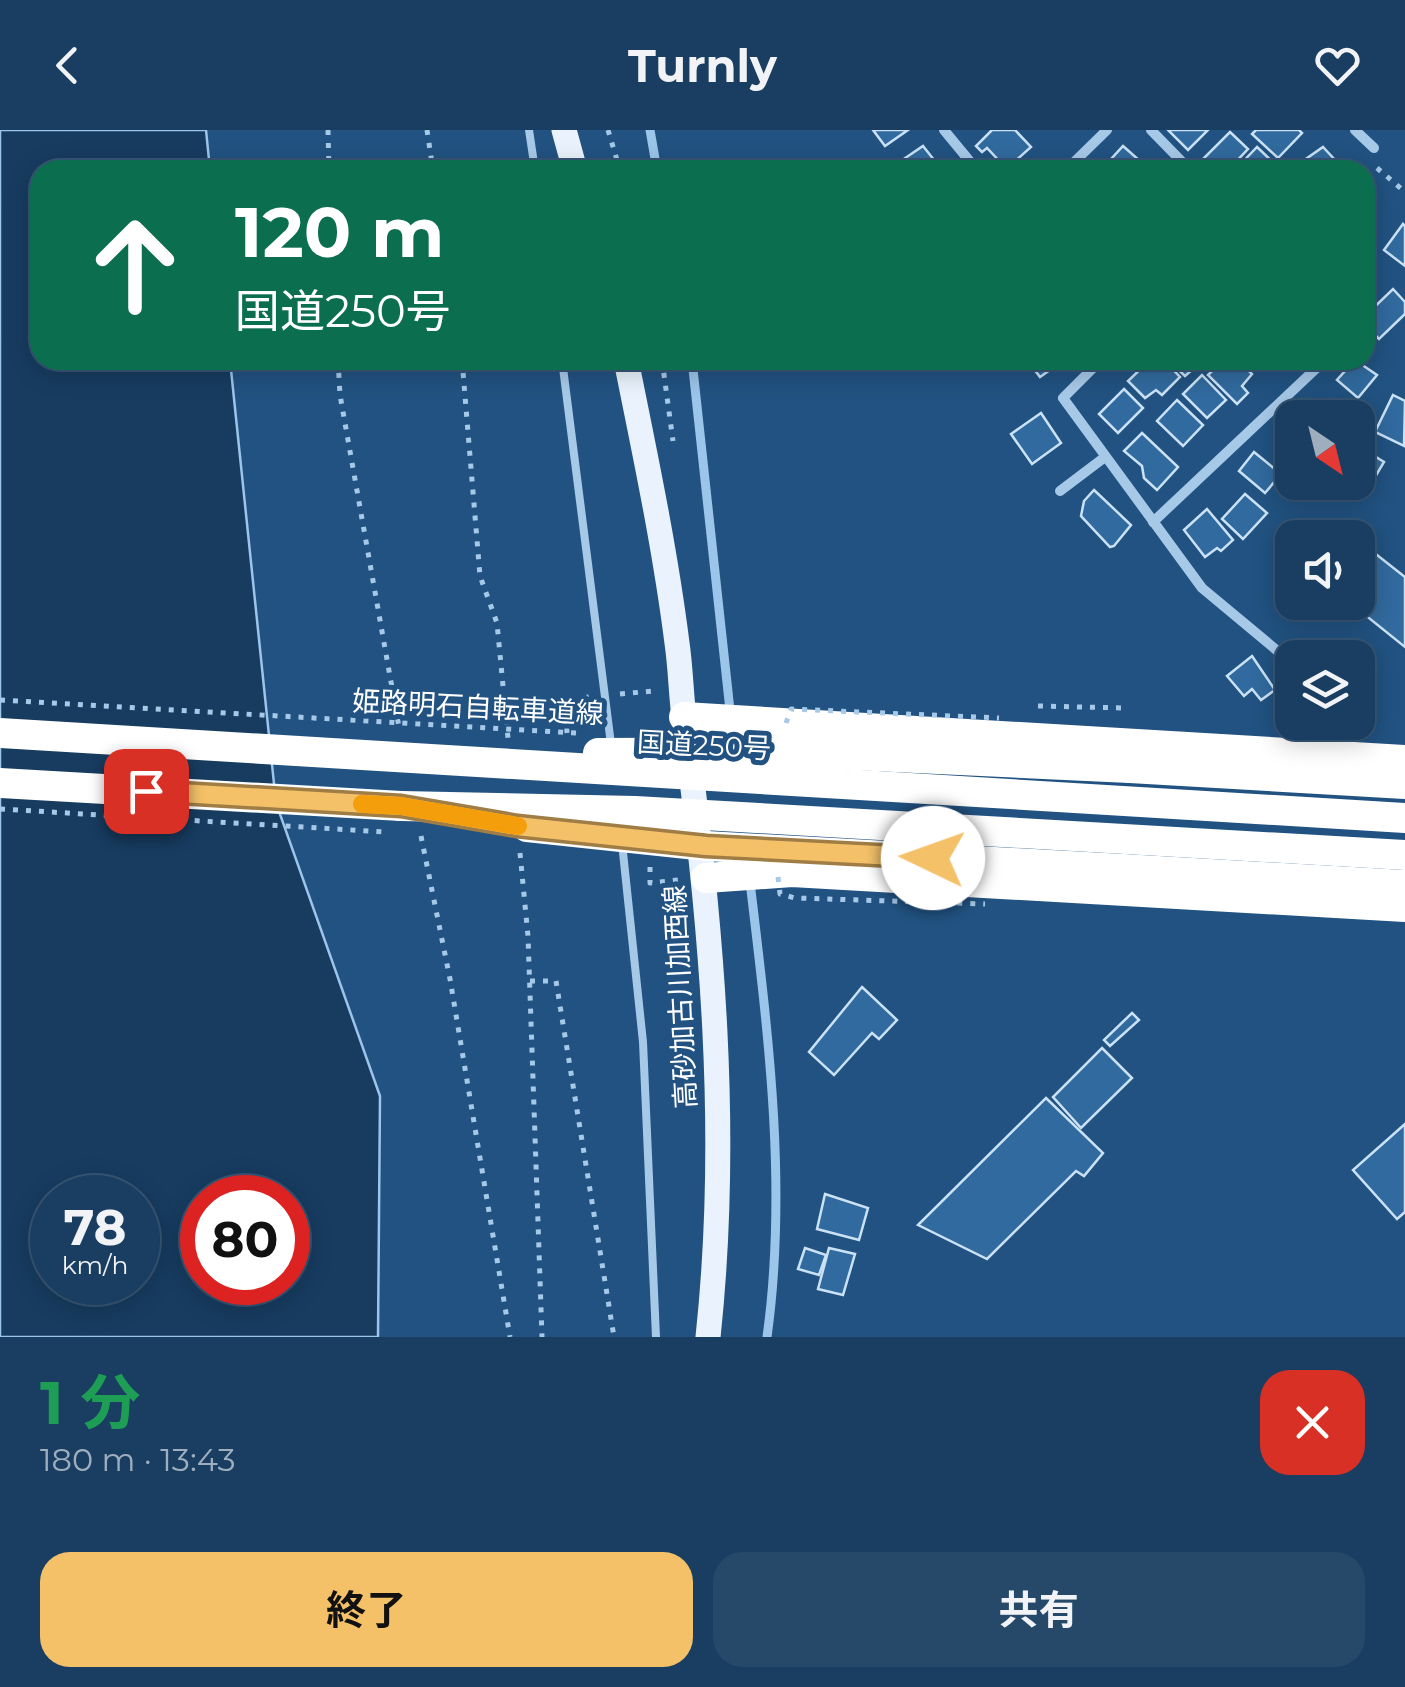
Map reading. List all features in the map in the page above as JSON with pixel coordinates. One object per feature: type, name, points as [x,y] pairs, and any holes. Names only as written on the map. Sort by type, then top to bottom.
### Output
[{"type":"highway","points":[[684,717],[1405,760]]},
{"type":"highway","name":"国道250号","points":[[0,733],[465,759],[559,770],[1405,818]]},
{"type":"highway","points":[[465,759],[592,753],[788,752],[1405,784]]},
{"type":"highway","points":[[0,783],[517,826],[706,846],[1405,885]]},
{"type":"highway","points":[[398,819],[635,812],[1405,855]]},
{"type":"highway","points":[[706,878],[792,872],[1405,907]]},
{"type":"main road","points":[[564,130],[572,160]]},
{"type":"main road","name":"高砂加古川加西線","points":[[628,370],[659,524],[678,646],[706,878],[717,1045],[713,1290],[708,1337]]},
{"type":"street","points":[[944,130],[969,160]]},
{"type":"street","points":[[1076,160],[1107,130]]},
{"type":"street","points":[[1150,130],[1180,160]]},
{"type":"street","points":[[1355,130],[1374,148]]},
{"type":"street","points":[[1091,370],[1063,398],[1202,588],[1275,649]]},
{"type":"street","points":[[1153,522],[1314,370]]},
{"type":"street","points":[[1060,491],[1105,458]]},
{"type":"street","points":[[1338,754],[1339,740]]},
{"type":"lane","points":[[529,130],[534,160]]},
{"type":"lane","points":[[563,370],[616,786]]},
{"type":"lane","points":[[618,806],[643,1042],[656,1337]]},
{"type":"path","points":[[328,130],[329,160]]},
{"type":"path","points":[[427,130],[432,160]]},
{"type":"path","points":[[608,130],[617,160]]},
{"type":"path","points":[[1374,148],[1377,168],[1405,192]]},
{"type":"path","points":[[339,370],[402,740]]},
{"type":"path","name":"姫路明石自転車道線","points":[[0,700],[590,734]]},
{"type":"path","points":[[782,732],[791,710],[999,718]]},
{"type":"path","points":[[0,809],[398,819]]},
{"type":"path","points":[[435,835],[418,833],[450,979],[510,1337]]},
{"type":"path","points":[[650,856],[650,883],[706,878]]},
{"type":"path","points":[[776,868],[780,894],[795,898],[985,904]]},
{"type":"path","points":[[530,981],[556,981],[614,1337]]},
{"type":"water","points":[[0,130],[206,130],[209,160],[30,160],[30,370],[231,370],[276,803],[380,1096],[378,1337],[0,1337]]},
{"type":"building","points":[[873,130],[908,130],[885,146]]},
{"type":"building","points":[[992,130],[1015,130],[1031,147],[1016,160],[998,160],[987,148],[982,152],[976,146]]},
{"type":"building","points":[[1168,130],[1208,130],[1188,150]]},
{"type":"building","points":[[1256,130],[1302,133],[1278,158],[1252,134]]},
{"type":"building","points":[[1230,132],[1248,149],[1238,160],[1202,160]]},
{"type":"building","points":[[923,146],[934,160],[902,160]]},
{"type":"building","points":[[1123,146],[1139,160],[1110,160]]},
{"type":"building","points":[[1257,147],[1271,160],[1245,160]]},
{"type":"building","points":[[1323,147],[1335,160],[1304,160]]},
{"type":"building","points":[[1405,226],[1405,266],[1384,250]]},
{"type":"building","points":[[1393,289],[1405,302],[1405,314],[1379,339],[1375,335],[1375,306]]},
{"type":"building","points":[[1140,370],[1173,370],[1180,377],[1162,395],[1156,390],[1145,398],[1128,381]]},
{"type":"building","points":[[1213,370],[1248,370],[1252,374],[1242,386],[1248,393],[1237,404],[1208,375]]},
{"type":"building","points":[[1346,370],[1370,370],[1377,375],[1358,398],[1337,380]]},
{"type":"building","points":[[1202,375],[1226,400],[1207,418],[1183,394]]},
{"type":"building","points":[[1124,389],[1143,408],[1118,433],[1099,414]]},
{"type":"building","points":[[1393,395],[1405,401],[1404,446],[1375,432]]},
{"type":"building","points":[[1177,400],[1203,425],[1183,446],[1157,421]]},
{"type":"building","points":[[1041,413],[1061,443],[1032,464],[1011,434]]},
{"type":"building","points":[[1142,433],[1178,467],[1157,490],[1144,478],[1142,466],[1124,451]]},
{"type":"building","points":[[1254,452],[1275,469],[1275,481],[1265,493],[1239,471]]},
{"type":"building","points":[[1375,456],[1384,462],[1375,477]]},
{"type":"building","points":[[1094,490],[1131,525],[1114,546],[1110,547],[1081,516],[1084,501]]},
{"type":"building","points":[[1245,494],[1267,513],[1243,539],[1222,519]]},
{"type":"building","points":[[1207,509],[1233,540],[1221,551],[1217,548],[1205,557],[1184,530]]},
{"type":"building","points":[[1375,553],[1405,577],[1405,647],[1371,620],[1375,620]]},
{"type":"building","points":[[1252,656],[1275,690],[1261,700],[1252,689],[1244,696],[1227,676]]},
{"type":"building","points":[[862,987],[897,1020],[879,1039],[872,1033],[834,1075],[809,1052]]},
{"type":"building","points":[[1132,1013],[1139,1020],[1110,1046],[1104,1040]]},
{"type":"building","points":[[1102,1048],[1132,1078],[1081,1128],[1053,1097]]},
{"type":"building","points":[[1046,1098],[1103,1153],[1084,1176],[1076,1171],[987,1259],[918,1225]]},
{"type":"building","points":[[1405,1124],[1405,1212],[1397,1219],[1353,1170]]},
{"type":"building","points":[[825,1194],[868,1208],[859,1240],[817,1229]]},
{"type":"building","points":[[805,1248],[826,1255],[819,1275],[798,1269]]},
{"type":"building","points":[[829,1248],[855,1254],[843,1295],[818,1289]]},
{"type":"waterway","points":[[650,130],[655,160]]},
{"type":"waterway","points":[[693,370],[734,747]]},
{"type":"waterway","points":[[750,882],[769,1052],[776,1166],[767,1337]]},
{"type":"slow traffic","points":[[362,804],[401,806],[518,826]]},
{"type":"route","points":[[146,791],[401,806],[517,826],[706,846],[933,858]]}]
